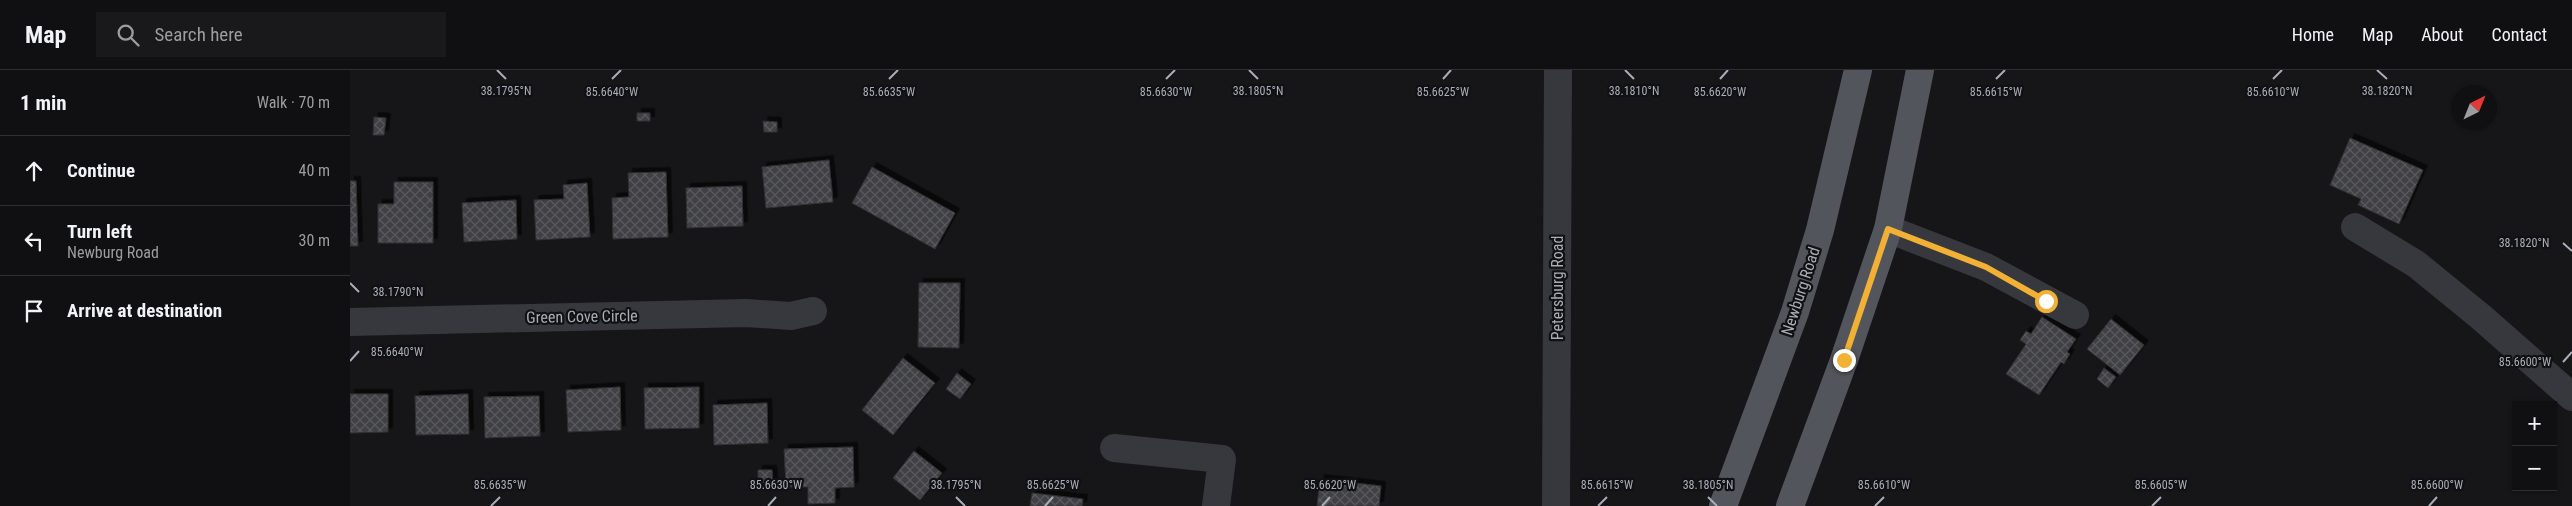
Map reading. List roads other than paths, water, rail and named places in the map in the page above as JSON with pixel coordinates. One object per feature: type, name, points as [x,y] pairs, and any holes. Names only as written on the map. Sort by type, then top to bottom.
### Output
[{"type":"main road","name":"Newburg Road","points":[[1723,506],[1795,312],[1809,267],[1838,158],[1858,70]]},
{"type":"main road","points":[[1790,506],[1844,360],[1888,229],[1920,70]]},
{"type":"street","name":"Petersburg Road","points":[[1556,506],[1558,70]]},
{"type":"street","points":[[2355,226],[2416,264],[2572,397]]},
{"type":"street","points":[[1888,229],[1986,267],[2075,315]]},
{"type":"street","name":"Green Cove Circle","points":[[350,322],[746,313],[791,316],[813,311]]},
{"type":"street","points":[[1114,448],[1222,459],[1216,506]]}]
